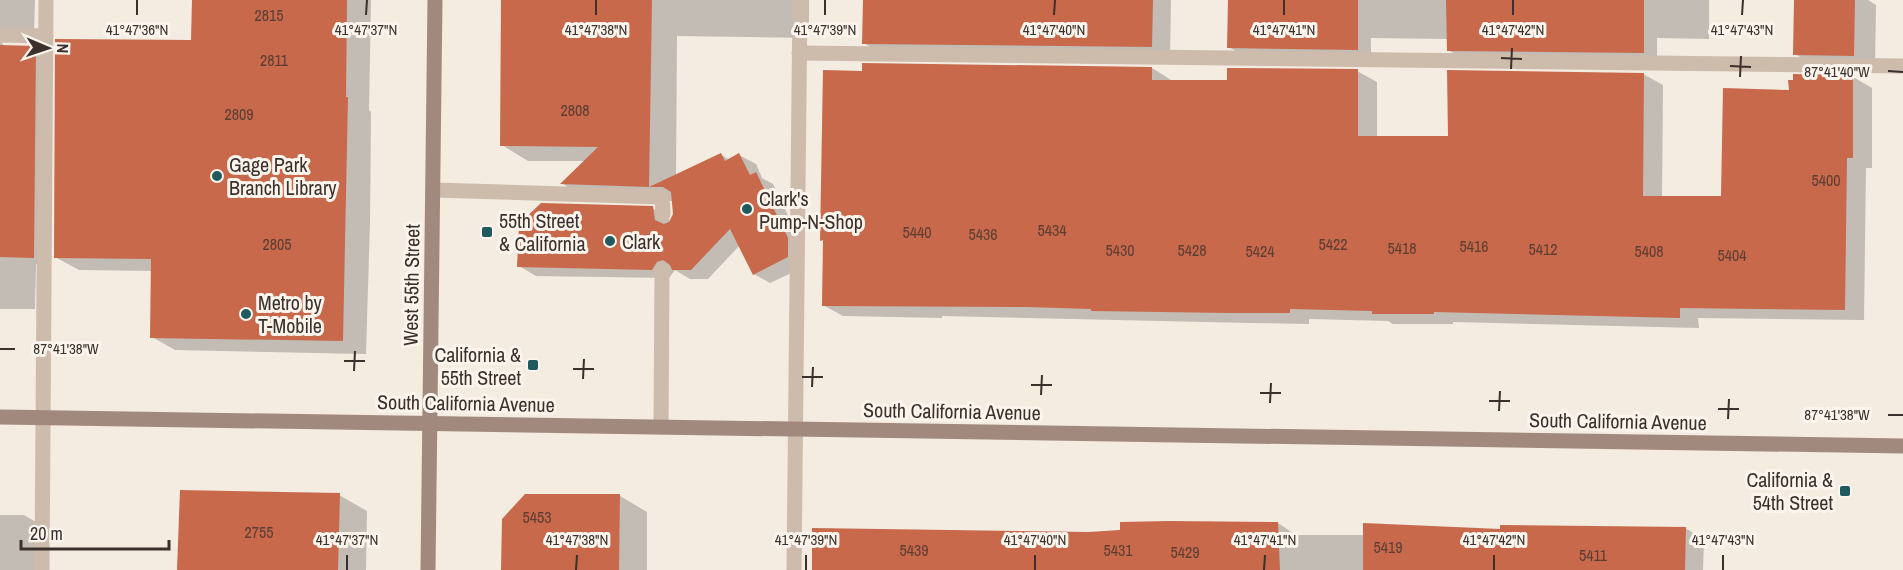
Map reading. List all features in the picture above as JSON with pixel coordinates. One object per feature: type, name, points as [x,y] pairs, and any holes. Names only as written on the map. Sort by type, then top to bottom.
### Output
[{"type":"street","name":"West 55th Street","points":[[428,570],[435,0]]},
{"type":"street","name":"South California Avenue","points":[[0,417],[1903,446]]},
{"type":"lane","points":[[42,570],[46,0]]},
{"type":"lane","points":[[794,570],[800,0]]},
{"type":"lane","points":[[0,35],[46,36]]},
{"type":"lane","points":[[799,53],[1903,66]]},
{"type":"lane","points":[[434,190],[662,197],[663,214]]},
{"type":"lane","points":[[661,427],[662,270]]},
{"type":"building","points":[[192,0],[347,0],[346,97],[348,97],[343,341],[150,338],[151,259],[54,258],[55,39],[191,40]]},
{"type":"building","points":[[501,0],[652,0],[649,187],[560,184],[598,147],[500,146]]},
{"type":"building","points":[[863,0],[1153,0],[1152,47],[862,44]]},
{"type":"building","points":[[1228,0],[1358,0],[1358,50],[1227,48]]},
{"type":"building","points":[[1446,0],[1644,0],[1644,53],[1447,51]]},
{"type":"building","points":[[1794,0],[1855,0],[1854,56],[1793,55]]},
{"type":"building","points":[[0,45],[36,46],[34,258],[0,257]]},
{"type":"building","points":[[862,63],[1152,67],[1152,80],[1227,80],[1227,68],[1358,69],[1358,136],[1448,136],[1447,70],[1644,73],[1643,196],[1721,196],[1723,88],[1789,90],[1788,80],[1793,80],[1793,74],[1853,75],[1853,158],[1847,158],[1845,310],[1680,308],[1680,318],[1434,312],[1434,314],[1372,314],[1372,311],[1290,309],[1290,313],[1229,313],[1091,311],[1091,309],[1026,307],[822,306],[823,240],[820,241],[823,70],[862,71]]},
{"type":"building","points":[[721,153],[725,161],[739,153],[750,175],[756,172],[788,238],[788,257],[753,275],[730,229],[691,270],[672,270],[670,265],[663,260],[657,262],[652,270],[517,267],[519,224],[541,203],[653,206],[655,220],[664,224],[669,222],[673,214],[671,192],[663,187],[649,187]]},
{"type":"building","points":[[180,490],[340,493],[338,570],[177,570]]},
{"type":"building","points":[[525,494],[620,494],[619,570],[501,570],[502,519]]},
{"type":"building","points":[[1120,522],[1278,522],[1280,570],[812,570],[812,528],[1089,532],[1120,530]]},
{"type":"building","points":[[1363,523],[1500,529],[1500,525],[1686,527],[1685,570],[1363,570]]},
{"type":"place","name":"Gage Park Branch Library","points":[[217,176]]},
{"type":"place","name":"Clark's Pump-N-Shop","points":[[747,209]]},
{"type":"place","name":"55th Street & California","points":[[487,232]]},
{"type":"place","name":"Clark","points":[[610,241]]},
{"type":"place","name":"Metro by T-Mobile","points":[[246,314]]},
{"type":"place","name":"California & 55th Street","points":[[533,365]]},
{"type":"place","name":"California & 54th Street","points":[[1845,491]]}]
